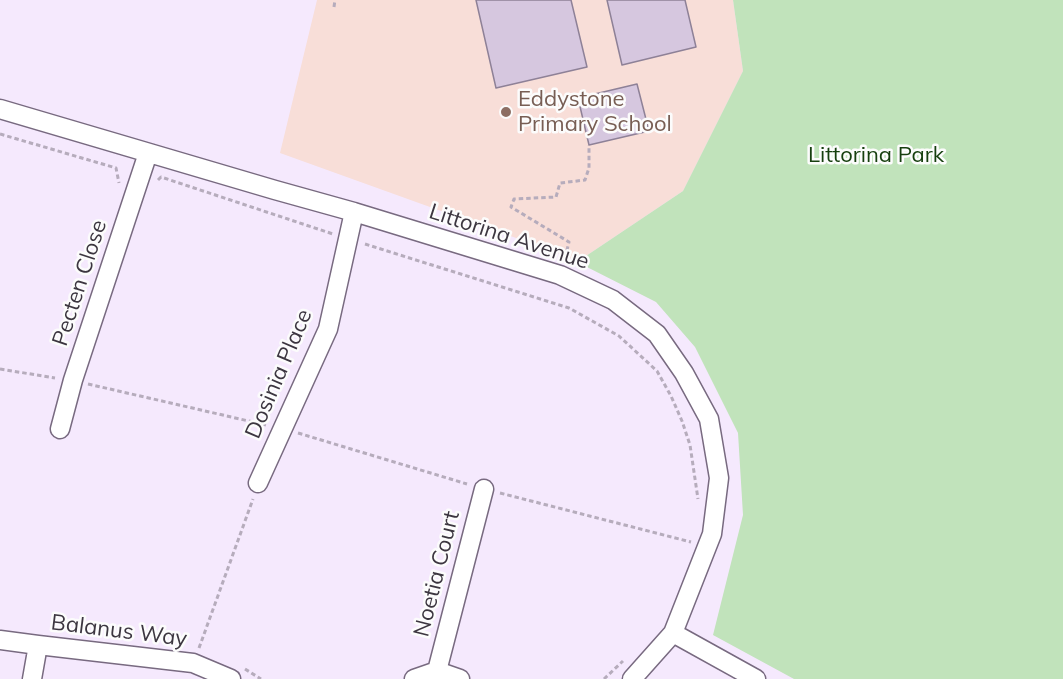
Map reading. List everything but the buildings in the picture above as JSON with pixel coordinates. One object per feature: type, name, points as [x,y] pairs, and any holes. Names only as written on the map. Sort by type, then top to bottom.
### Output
[{"type":"street","name":"Littorina Avenue","points":[[0,109],[354,212],[560,275],[613,300],[657,334],[684,374],[709,419],[719,478],[712,534],[673,633],[632,679]]},
{"type":"street","name":"Pecten Close","points":[[60,429],[73,380],[148,153]]},
{"type":"street","name":"Dosinia Place","points":[[258,483],[328,329],[354,212]]},
{"type":"street","name":"Noetia Court","points":[[437,671],[484,489]]},
{"type":"street","points":[[673,633],[756,679]]},
{"type":"street","name":"Balanus Way","points":[[0,639],[193,663],[231,679]]},
{"type":"street","points":[[32,679],[38,645]]},
{"type":"street","points":[[414,679],[437,671],[460,679]]},
{"type":"path","points":[[334,6],[335,0]]},
{"type":"path","points":[[0,134],[116,168],[120,184],[136,190],[143,192],[161,177],[569,308],[619,336],[657,371],[671,396],[690,445],[698,503]]},
{"type":"path","points":[[566,256],[569,242],[511,207],[514,199],[556,197],[560,183],[585,180],[589,168],[589,145]]},
{"type":"path","points":[[0,369],[73,380],[283,429],[484,489],[707,546]]},
{"type":"path","points":[[193,663],[258,483]]},
{"type":"shaded area","name":"Eddystone Primary School","points":[[317,0],[733,0],[743,71],[683,191],[577,262],[566,256],[280,153]]},
{"type":"green space","name":"Littorina Park","points":[[733,0],[1063,0],[1063,679],[794,679],[713,635],[743,515],[738,433],[695,347],[656,302],[577,262],[683,191],[743,71]]},
{"type":"place","name":"Eddystone Primary School","points":[[506,112]]}]
